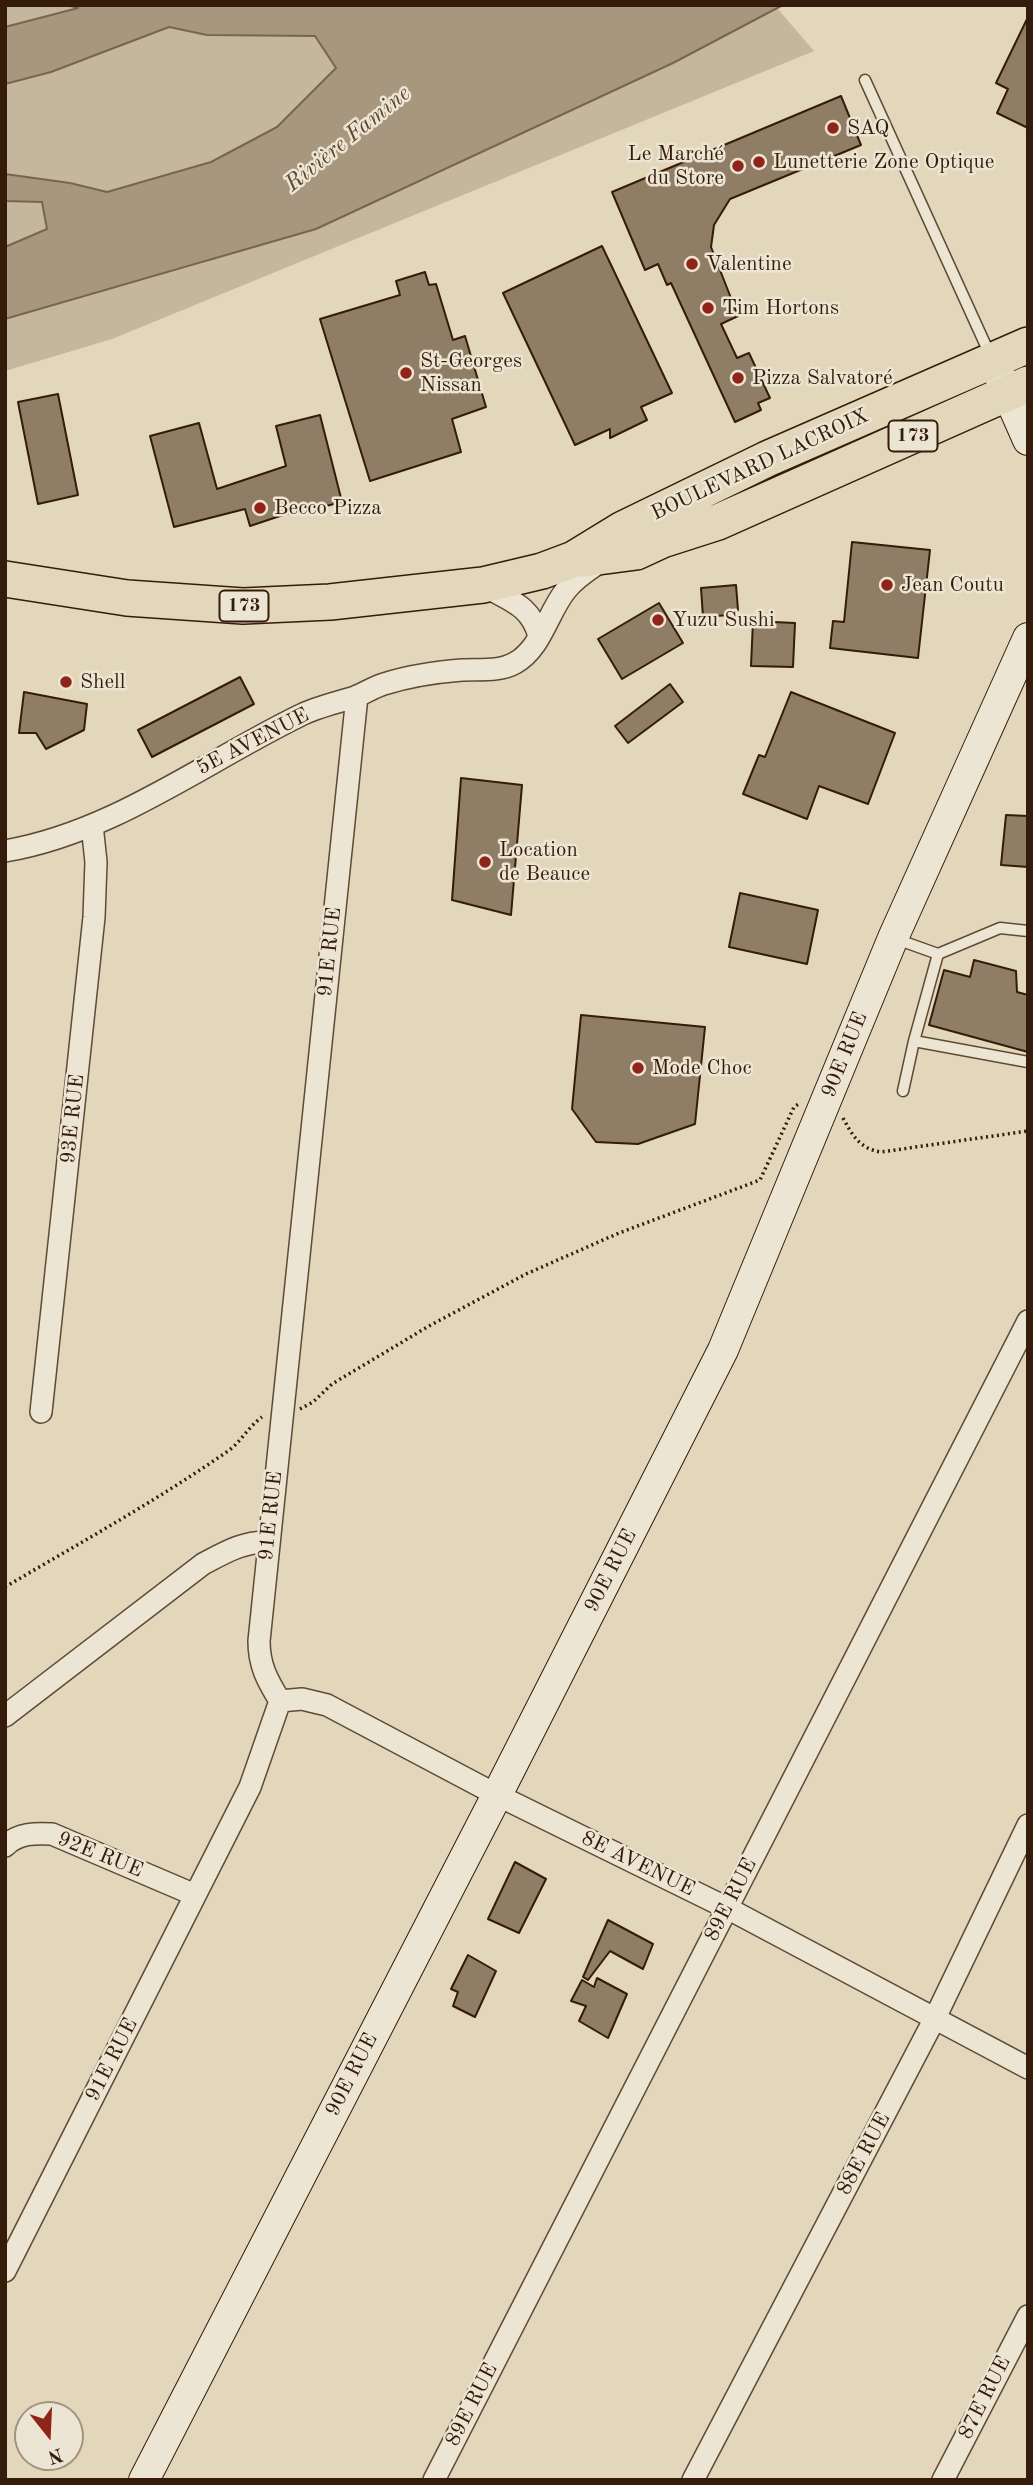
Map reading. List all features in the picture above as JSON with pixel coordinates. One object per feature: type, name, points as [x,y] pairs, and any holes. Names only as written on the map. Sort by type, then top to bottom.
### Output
[{"type":"main road","name":"BOULEVARD LACROIX","points":[[591,558],[623,529],[723,481],[1028,345]]},
{"type":"main road","name":"BOULEVARD LACROIX","points":[[5,579],[127,598],[243,606],[330,601],[483,585],[591,558],[636,552],[662,540],[719,522],[1017,389]]},
{"type":"street","points":[[992,359],[1017,389],[1028,440]]},
{"type":"street","name":"5E AVENUE","points":[[5,850],[35,846],[92,825],[302,714],[357,696],[383,684],[418,675],[462,670],[495,670],[514,664],[525,656],[565,591],[579,577],[591,558]]},
{"type":"street","points":[[483,585],[526,609],[535,622],[539,636]]},
{"type":"street","name":"90E RUE","points":[[144,2480],[498,1795],[723,1350],[893,938],[1028,640]]},
{"type":"street","name":"91E RUE","points":[[5,2272],[250,1787],[280,1701],[264,1675],[259,1659],[268,1542],[357,696]]},
{"type":"street","name":"93E RUE","points":[[41,1412],[94,917],[96,862],[92,825]]},
{"type":"street","name":"89E RUE","points":[[433,2480],[1028,1321]]},
{"type":"street","points":[[5,1716],[203,1564],[242,1545],[254,1541],[268,1542]]},
{"type":"street","name":"8E AVENUE","points":[[280,1701],[302,1699],[327,1705],[498,1795],[727,1908],[1028,2068]]},
{"type":"street","name":"88E RUE","points":[[693,2480],[935,2018],[1028,1825]]},
{"type":"street","name":"92E RUE","points":[[5,1846],[10,1841],[31,1833],[52,1834],[195,1895]]},
{"type":"street","name":"87E RUE","points":[[943,2480],[1028,2316]]},
{"type":"lane","points":[[865,80],[992,359]]},
{"type":"lane","points":[[893,938],[938,954],[1000,928],[1028,932]]},
{"type":"lane","points":[[903,1091],[938,954]]},
{"type":"lane","points":[[914,1041],[1028,1062]]},
{"type":"path","points":[[296,1410],[313,1402],[332,1384],[418,1332],[526,1274],[619,1233],[760,1180],[795,1105],[808,1105]]},
{"type":"path","points":[[839,1114],[858,1142],[881,1152],[1028,1131]]},
{"type":"path","points":[[5,1587],[189,1477],[236,1446],[251,1426],[269,1415]]},
{"type":"shaded area","points":[[5,5],[67,5],[80,8],[5,27]]},
{"type":"shaded area","points":[[777,8],[814,51],[112,339],[5,371],[5,320],[203,263],[431,177]]},
{"type":"shaded area","points":[[169,27],[207,35],[316,36],[336,68],[277,127],[211,162],[107,192],[70,183],[5,174],[5,84],[91,57]]},
{"type":"shaded area","points":[[5,201],[42,201],[47,229],[5,247]]},
{"type":"water","name":"Rivière Famine","points":[[67,5],[783,5],[673,63],[316,229],[5,319],[5,247],[47,229],[42,202],[5,201],[5,174],[70,183],[107,192],[211,162],[277,127],[336,68],[315,36],[207,35],[169,27],[51,72],[5,84],[5,27],[78,8]]},
{"type":"building","points":[[1028,17],[1028,128],[997,113],[1008,89],[996,83]]},
{"type":"building","points":[[841,96],[861,145],[730,199],[714,225],[711,247],[738,316],[721,324],[737,358],[749,353],[770,398],[758,403],[761,410],[735,422],[671,283],[667,285],[658,264],[645,270],[612,192]]},
{"type":"building","points":[[602,246],[672,393],[641,407],[647,420],[610,438],[610,429],[575,445],[503,293]]},
{"type":"building","name":"St-Georges Nissan","points":[[425,272],[429,285],[436,284],[453,340],[465,336],[486,407],[452,419],[461,452],[370,481],[320,319],[400,295],[396,281]]},
{"type":"building","points":[[58,394],[78,495],[38,504],[18,402]]},
{"type":"building","points":[[320,415],[342,502],[298,513],[298,510],[250,526],[245,509],[174,527],[150,436],[199,423],[217,489],[286,466],[276,426]]},
{"type":"building","name":"Jean Coutu","points":[[852,542],[930,550],[918,658],[830,648],[833,621],[844,622]]},
{"type":"building","points":[[736,585],[738,610],[729,615],[703,617],[701,588]]},
{"type":"building","points":[[659,603],[683,643],[622,679],[598,639]]},
{"type":"building","points":[[753,621],[795,623],[793,667],[751,666]]},
{"type":"building","points":[[240,677],[254,704],[152,757],[138,730]]},
{"type":"building","points":[[670,684],[683,702],[628,743],[615,726]]},
{"type":"building","points":[[24,692],[87,704],[84,730],[46,749],[36,733],[19,733]]},
{"type":"building","points":[[791,692],[895,733],[868,804],[819,786],[807,819],[743,794],[759,755],[765,757]]},
{"type":"building","name":"Location de Beauce","points":[[461,778],[522,785],[511,915],[452,900]]},
{"type":"building","points":[[1006,815],[1028,816],[1028,867],[1001,865]]},
{"type":"building","points":[[740,893],[818,910],[807,964],[729,947]]},
{"type":"building","points":[[974,960],[1016,971],[1017,992],[1028,995],[1028,1052],[929,1025],[944,970],[970,977]]},
{"type":"building","name":"Mode Choc","points":[[581,1015],[705,1027],[695,1124],[638,1144],[596,1142],[572,1109]]},
{"type":"building","points":[[515,1862],[546,1879],[519,1933],[488,1919]]},
{"type":"building","points":[[608,1920],[653,1944],[643,1969],[610,1951],[588,1980],[583,1977]]},
{"type":"building","points":[[468,1955],[496,1971],[475,2017],[453,2006],[458,1992],[451,1989]]},
{"type":"building","points":[[597,1978],[627,1994],[608,2038],[579,2021],[586,2006],[571,2001],[582,1980],[594,1987]]},
{"type":"place","name":"SAQ","points":[[833,128]]},
{"type":"place","name":"Lunetterie Zone Optique","points":[[759,162]]},
{"type":"place","name":"Le Marché du Store","points":[[738,166]]},
{"type":"place","name":"Valentine","points":[[692,264]]},
{"type":"place","name":"Tim Hortons","points":[[708,308]]},
{"type":"place","name":"St-Georges Nissan","points":[[406,373]]},
{"type":"place","name":"Pizza Salvatoré","points":[[738,378]]},
{"type":"place","name":"Becco Pizza","points":[[260,508]]},
{"type":"place","name":"Jean Coutu","points":[[887,585]]},
{"type":"place","name":"Yuzu Sushi","points":[[658,620]]},
{"type":"place","name":"Shell","points":[[66,682]]},
{"type":"place","name":"Location de Beauce","points":[[485,862]]},
{"type":"place","name":"Mode Choc","points":[[638,1068]]}]
